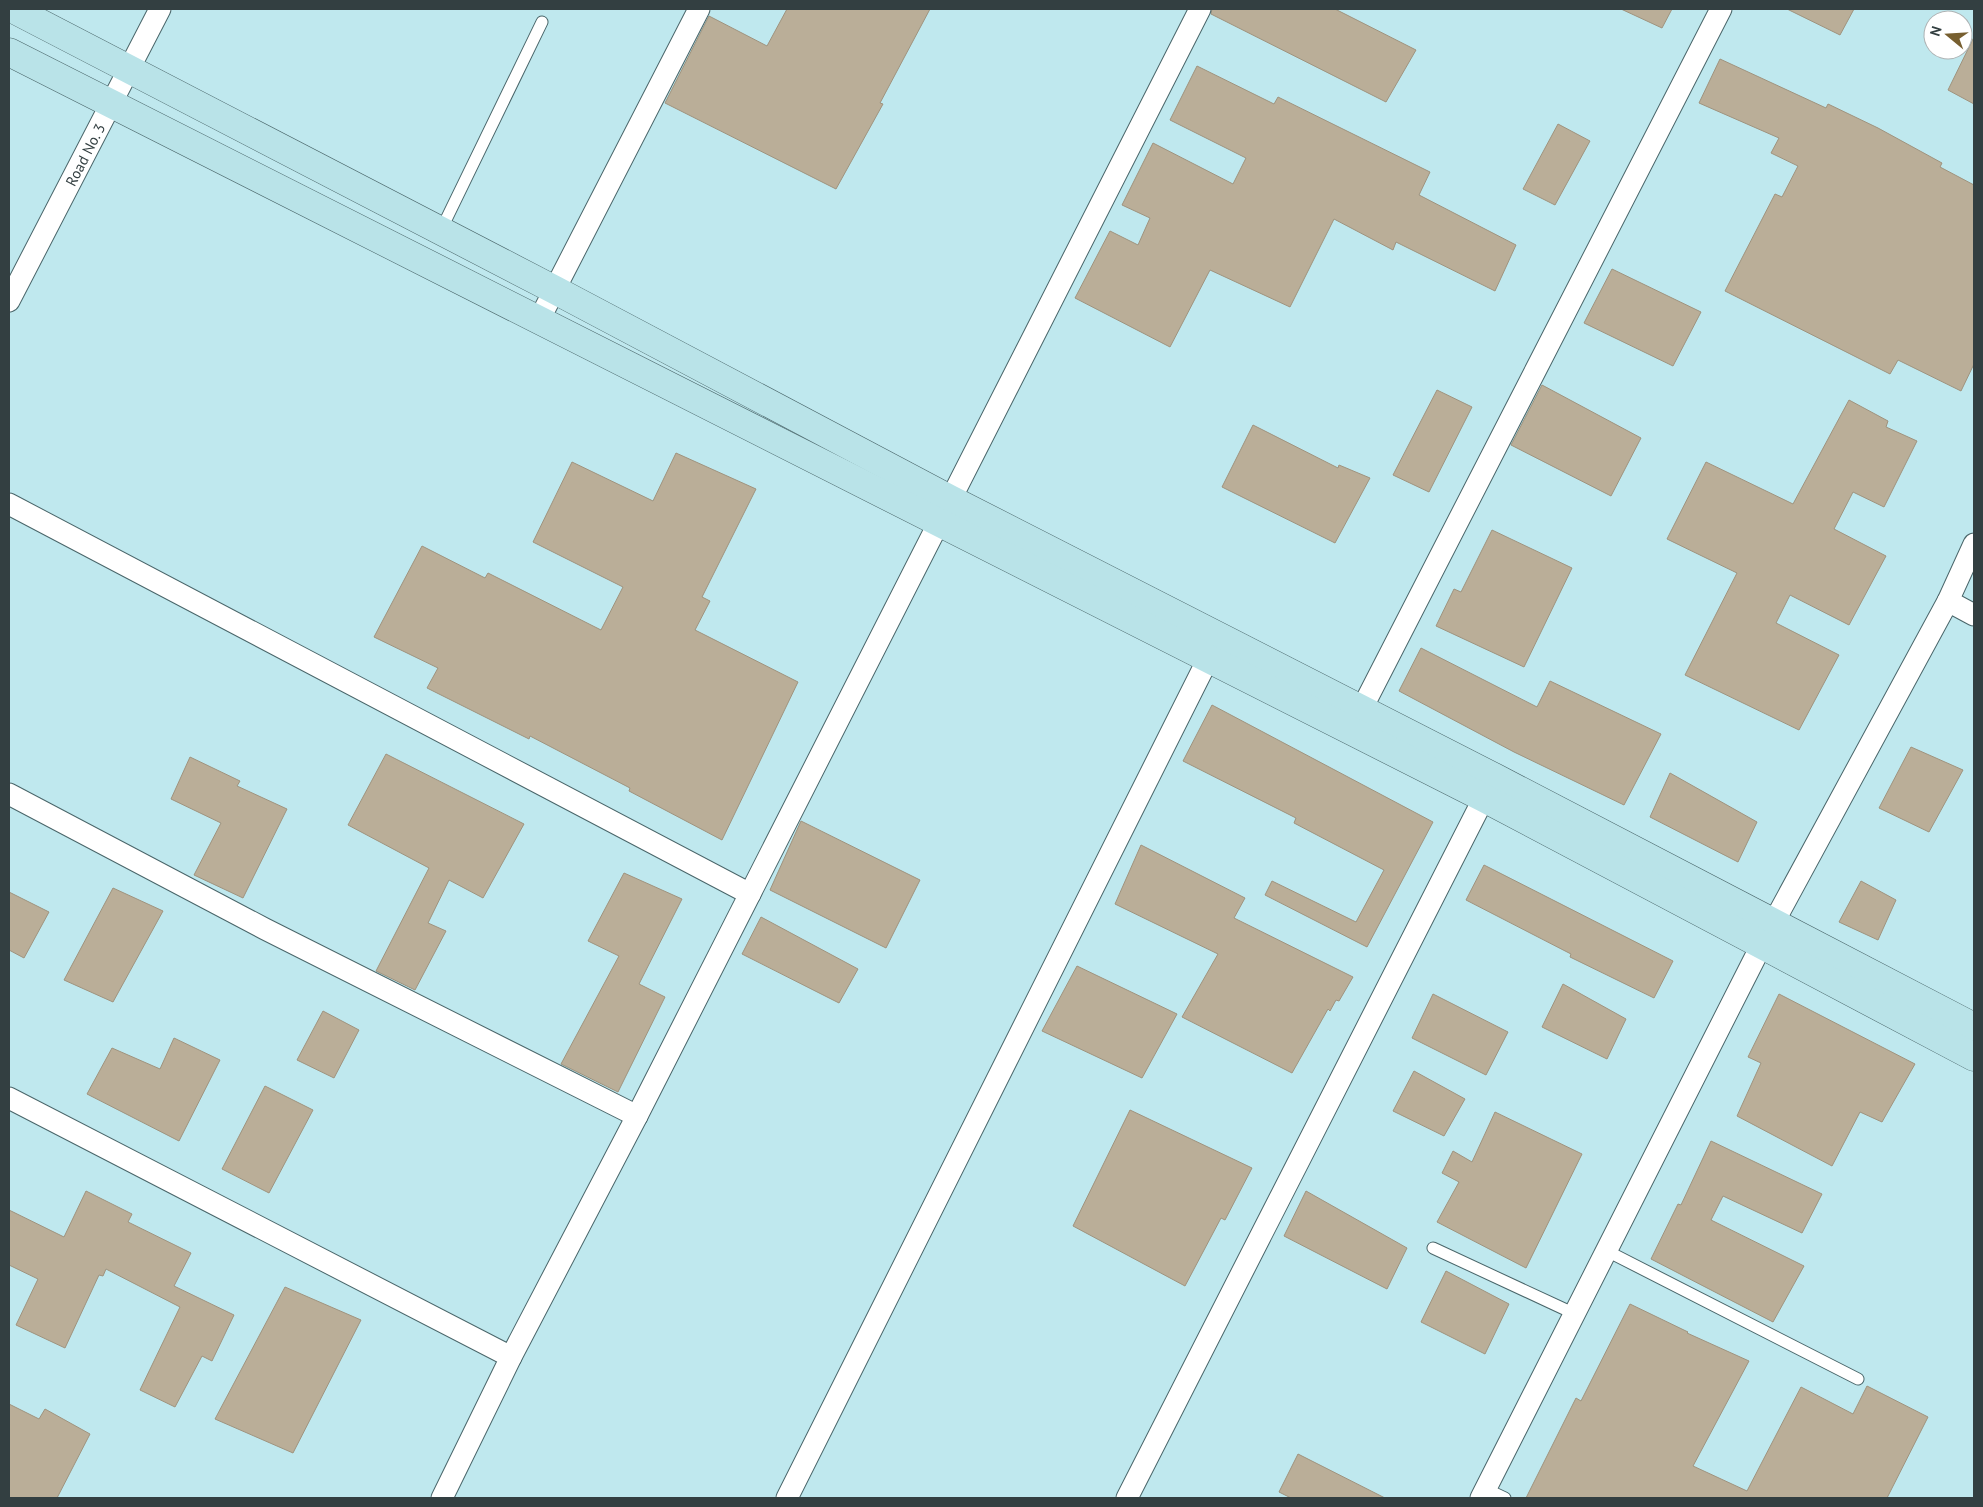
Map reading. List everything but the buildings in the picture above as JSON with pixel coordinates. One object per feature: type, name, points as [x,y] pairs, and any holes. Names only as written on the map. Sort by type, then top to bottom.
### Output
[{"type":"main road","points":[[13,9],[130,68],[627,328],[944,510]]},
{"type":"main road","points":[[9,52],[612,357],[944,510],[1489,787],[1768,932],[1974,1027]]},
{"type":"main road","points":[[612,357],[627,328]]},
{"type":"main road","points":[[1768,932],[1974,1057]]},
{"type":"street","name":"Road No. 3","points":[[9,301],[160,9]]},
{"type":"street","points":[[539,320],[698,9]]},
{"type":"street","points":[[442,1498],[511,1357],[637,1116],[1200,9]]},
{"type":"street","points":[[1356,719],[1721,9]]},
{"type":"street","points":[[9,504],[750,894]]},
{"type":"street","points":[[1484,1493],[1768,932],[1948,601],[1974,544]]},
{"type":"street","points":[[1948,601],[1974,615]]},
{"type":"street","points":[[787,1498],[1214,647]]},
{"type":"street","points":[[1127,1498],[1489,787]]},
{"type":"street","points":[[9,794],[265,929],[637,1116]]},
{"type":"street","points":[[9,1098],[511,1357]]},
{"type":"lane","points":[[441,230],[542,22]]},
{"type":"lane","points":[[1433,1248],[1575,1314]]},
{"type":"lane","points":[[1606,1251],[1858,1379]]},
{"type":"lane","points":[[1484,1493],[1505,1498]]},
{"type":"shaded area","points":[[9,9],[1974,9],[1974,1498],[9,1498]]}]
